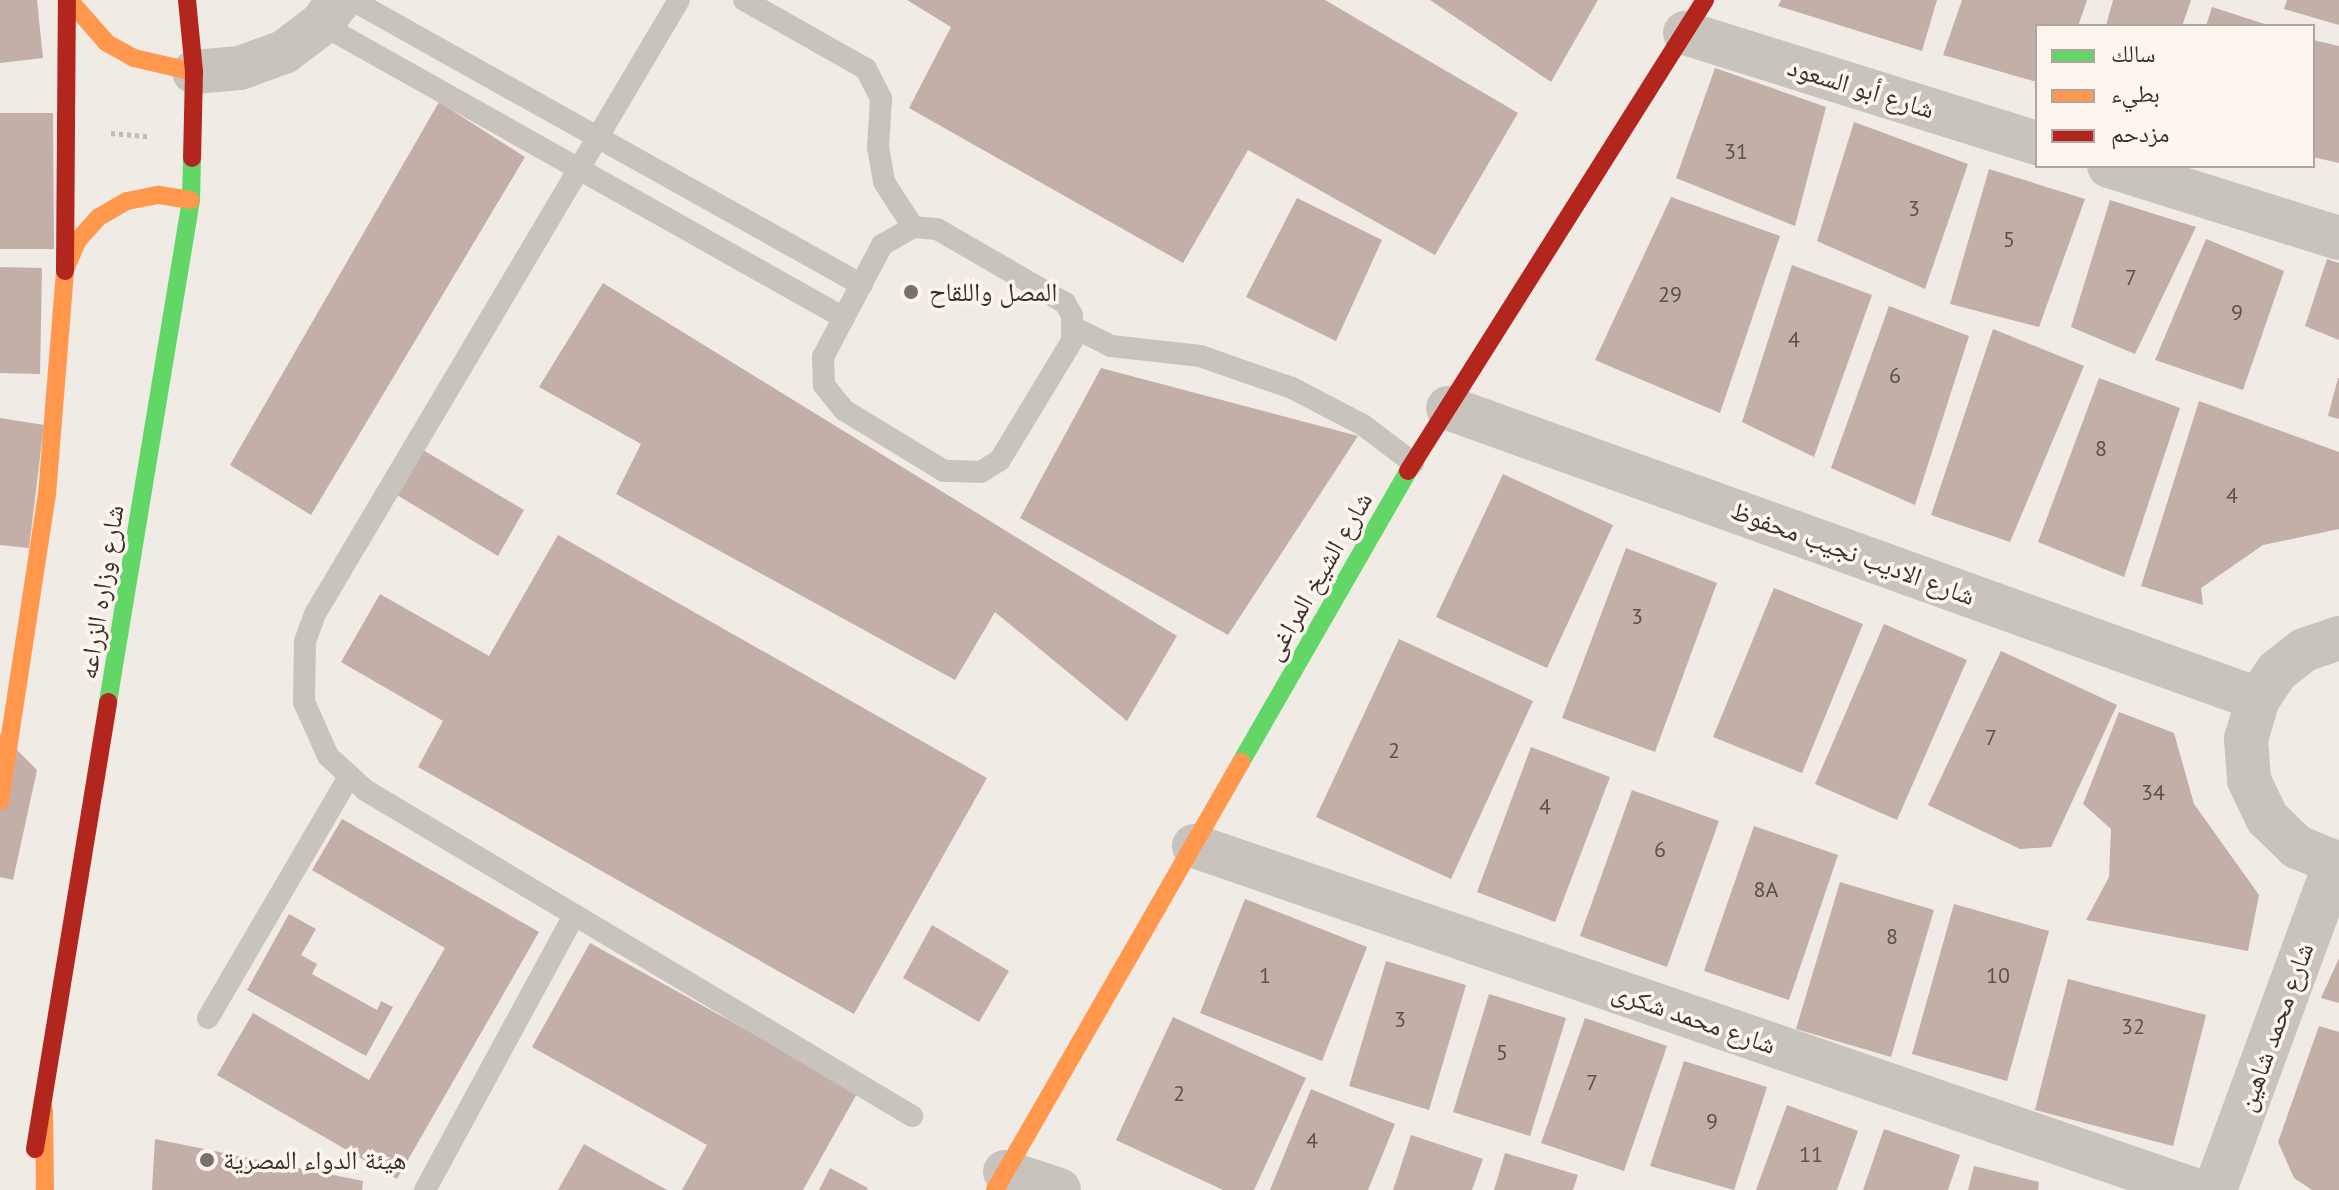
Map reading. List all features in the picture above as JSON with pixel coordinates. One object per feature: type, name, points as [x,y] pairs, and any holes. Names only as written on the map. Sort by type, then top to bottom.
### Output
[{"type":"main road","points":[[68,0],[107,43],[134,58],[194,72]]},
{"type":"main road","points":[[0,801],[47,495],[65,270],[68,0]]},
{"type":"main road","name":"شارع وزاره الزراعه","points":[[26,1190],[44,1110],[191,200],[194,72],[187,0]]},
{"type":"main road","name":"شارع الشيخ المراغى","points":[[1000,1181],[1413,463],[1695,16]]},
{"type":"main road","points":[[65,270],[78,240],[109,211],[159,195],[191,200]]},
{"type":"main road","points":[[44,1110],[45,1190]]},
{"type":"street","points":[[194,72],[240,68],[284,52],[337,8]]},
{"type":"street","name":"شارع أبو السعود","points":[[1695,16],[2035,142]]},
{"type":"street","points":[[2115,168],[2339,238]]},
{"type":"street","name":"شارع الاديب نجيب محفوظ","points":[[1448,408],[2258,699]]},
{"type":"street","points":[[2337,864],[2297,847],[2267,818],[2249,780],[2246,739],[2258,699],[2277,671],[2304,650],[2339,638]]},
{"type":"street","name":"شارع محمد شكرى","points":[[1194,846],[2195,1190]]},
{"type":"street","name":"شارع محمد شاهين","points":[[2215,1190],[2337,864]]},
{"type":"street","points":[[1000,1181],[1059,1190]]},
{"type":"lane","points":[[679,0],[315,614],[301,672],[304,702],[313,730],[348,778],[912,1116]]},
{"type":"lane","points":[[744,0],[866,69],[881,99],[878,147],[884,182],[913,227]]},
{"type":"lane","points":[[337,8],[597,137],[862,285]]},
{"type":"lane","points":[[337,8],[578,169],[844,318]]},
{"type":"lane","points":[[1075,328],[1000,460],[981,472],[956,474],[832,400],[821,371],[882,245],[913,227],[937,229],[1065,303],[1075,328],[1111,346],[1200,356],[1292,388],[1363,425],[1413,463]]},
{"type":"lane","points":[[208,1018],[348,778]]},
{"type":"lane","points":[[425,1190],[574,916]]},
{"type":"path","points":[[68,129],[193,140]]},
{"type":"building","points":[[0,0],[37,0],[43,58],[0,63]]},
{"type":"building","points":[[907,0],[1325,0],[1518,113],[1435,255],[1248,150],[1183,263],[909,108],[951,27]]},
{"type":"building","points":[[1430,0],[1598,0],[1551,82]]},
{"type":"building","points":[[1781,0],[1937,0],[1922,51],[1778,6]]},
{"type":"building","points":[[1962,0],[2087,0],[2079,24],[2035,24],[2035,81],[1943,55]]},
{"type":"building","points":[[2113,0],[2191,0],[2183,24],[2107,24]]},
{"type":"building","points":[[2287,0],[2339,0],[2339,25],[2284,9]]},
{"type":"building","points":[[2212,7],[2265,24],[2207,24]]},
{"type":"building","points":[[2315,40],[2339,46],[2339,163],[2315,157]]},
{"type":"building","points":[[1715,68],[1826,107],[1795,226],[1676,178]]},
{"type":"building","points":[[439,102],[525,157],[311,515],[230,465]]},
{"type":"building","points":[[0,113],[53,113],[54,249],[0,249]]},
{"type":"building","points":[[1854,122],[1968,164],[1925,289],[1817,241]]},
{"type":"building","points":[[1989,169],[2085,199],[2039,327],[1950,304]]},
{"type":"building","points":[[1671,197],[1780,236],[1720,413],[1595,360]]},
{"type":"building","points":[[1297,198],[1382,240],[1336,341],[1246,297]]},
{"type":"building","points":[[2110,200],[2196,227],[2135,354],[2071,327]]},
{"type":"building","points":[[2206,239],[2284,271],[2243,390],[2155,360]]},
{"type":"building","points":[[2327,259],[2339,263],[2339,340],[2305,326]]},
{"type":"building","points":[[1792,265],[1872,295],[1814,457],[1742,422]]},
{"type":"building","points":[[0,267],[42,268],[40,374],[0,373]]},
{"type":"building","points":[[603,283],[1177,636],[1127,721],[995,612],[955,680],[616,494],[641,444],[539,387]]},
{"type":"building","points":[[1889,306],[1969,336],[1915,505],[1831,468]]},
{"type":"building","points":[[1993,329],[2084,366],[2010,542],[1931,515]]},
{"type":"building","points":[[1101,368],[1358,436],[1228,635],[1020,518]]},
{"type":"building","points":[[2099,378],[2180,408],[2124,577],[2038,542]]},
{"type":"building","points":[[2339,378],[2339,419],[2328,416]]},
{"type":"building","points":[[2199,401],[2339,452],[2339,529],[2263,545],[2201,588],[2203,605],[2141,586]]},
{"type":"building","points":[[0,418],[44,425],[29,548],[0,545]]},
{"type":"building","points":[[423,450],[524,510],[498,556],[397,495]]},
{"type":"building","points":[[1503,474],[1613,525],[1547,668],[1436,617]]},
{"type":"building","points":[[558,535],[987,778],[854,1014],[418,767],[443,721],[341,662],[380,594],[489,656]]},
{"type":"building","points":[[1626,548],[1717,583],[1655,752],[1562,718]]},
{"type":"building","points":[[1774,588],[1863,624],[1802,773],[1713,737]]},
{"type":"building","points":[[1884,624],[1967,660],[1897,820],[1815,784]]},
{"type":"building","points":[[1399,639],[1533,701],[1451,879],[1316,817]]},
{"type":"building","points":[[2001,651],[2117,705],[2051,847],[2020,849],[1928,805]]},
{"type":"building","points":[[2119,712],[2174,733],[2194,804],[2259,895],[2248,951],[2086,920],[2109,877],[2111,829],[2083,804]]},
{"type":"building","points":[[0,733],[37,770],[13,880],[0,877]]},
{"type":"building","points":[[1531,747],[1610,777],[1555,922],[1477,892]]},
{"type":"building","points":[[1632,790],[1719,821],[1667,967],[1580,936]]},
{"type":"building","points":[[342,819],[539,932],[397,1179],[217,1075],[253,1013],[369,1080],[445,948],[312,870]]},
{"type":"building","points":[[1754,826],[1838,855],[1789,1000],[1704,971]]},
{"type":"building","points":[[1840,882],[1934,910],[1891,1057],[1796,1029]]},
{"type":"building","points":[[1245,899],[1367,947],[1322,1061],[1200,1013]]},
{"type":"building","points":[[1954,904],[2049,931],[2007,1081],[1912,1054]]},
{"type":"building","points":[[289,914],[316,929],[301,955],[317,964],[312,974],[377,1010],[381,1001],[393,1007],[366,1056],[247,990]]},
{"type":"building","points":[[932,925],[1009,971],[979,1022],[903,978]]},
{"type":"building","points":[[590,943],[858,1092],[803,1190],[682,1190],[707,1145],[532,1047]]},
{"type":"building","points":[[2339,958],[2339,1003],[2321,998]]},
{"type":"building","points":[[1386,961],[1466,985],[1429,1110],[1349,1086]]},
{"type":"building","points":[[2068,979],[2206,1015],[2173,1146],[2035,1110]]},
{"type":"building","points":[[1489,994],[1566,1018],[1530,1136],[1453,1112]]},
{"type":"building","points":[[1173,1017],[1306,1078],[1254,1190],[1223,1190],[1116,1140]]},
{"type":"building","points":[[1585,1018],[1667,1046],[1624,1171],[1541,1143]]},
{"type":"building","points":[[2319,1026],[2339,1032],[2339,1190],[2312,1190],[2294,1178],[2278,1142]]},
{"type":"building","points":[[1684,1061],[1767,1087],[1734,1190],[1650,1166]]},
{"type":"building","points":[[1311,1089],[1395,1124],[1368,1190],[1270,1190]]},
{"type":"building","points":[[1787,1105],[1858,1131],[1837,1190],[1756,1190]]},
{"type":"building","points":[[1884,1129],[1960,1155],[1948,1190],[1863,1190]]},
{"type":"building","points":[[1411,1135],[1483,1159],[1472,1190],[1393,1190]]},
{"type":"building","name":"هيئة الدواء المصرية","points":[[155,1139],[363,1181],[362,1190],[152,1190]]},
{"type":"building","points":[[584,1144],[667,1190],[558,1190]]},
{"type":"building","points":[[1505,1153],[1578,1175],[1573,1190],[1494,1190]]},
{"type":"building","points":[[1974,1166],[2039,1182],[2038,1190],[1968,1190]]},
{"type":"building","points":[[830,1168],[868,1188],[867,1190],[819,1190]]},
{"type":"traffic: fast","points":[[108,702],[191,200],[192,158]]},
{"type":"traffic: fast","points":[[1241,762],[1408,471]]},
{"type":"traffic: slow","points":[[69,0],[107,43],[134,58],[194,72]]},
{"type":"traffic: slow","points":[[65,270],[78,240],[99,217],[127,201],[159,195],[191,200]]},
{"type":"traffic: slow","points":[[0,801],[47,495],[65,271]]},
{"type":"traffic: slow","points":[[995,1190],[1241,762]]},
{"type":"traffic: slow","points":[[44,1110],[45,1190]]},
{"type":"traffic: jam","points":[[65,271],[67,0]]},
{"type":"traffic: jam","points":[[187,0],[194,72],[192,158]]},
{"type":"traffic: jam","points":[[1408,471],[1705,0]]},
{"type":"traffic: jam","points":[[35,1149],[108,702]]},
{"type":"place","name":"المصل واللقاح","points":[[911,292]]},
{"type":"place","name":"هيئة الدواء المصرية","points":[[207,1160]]}]
